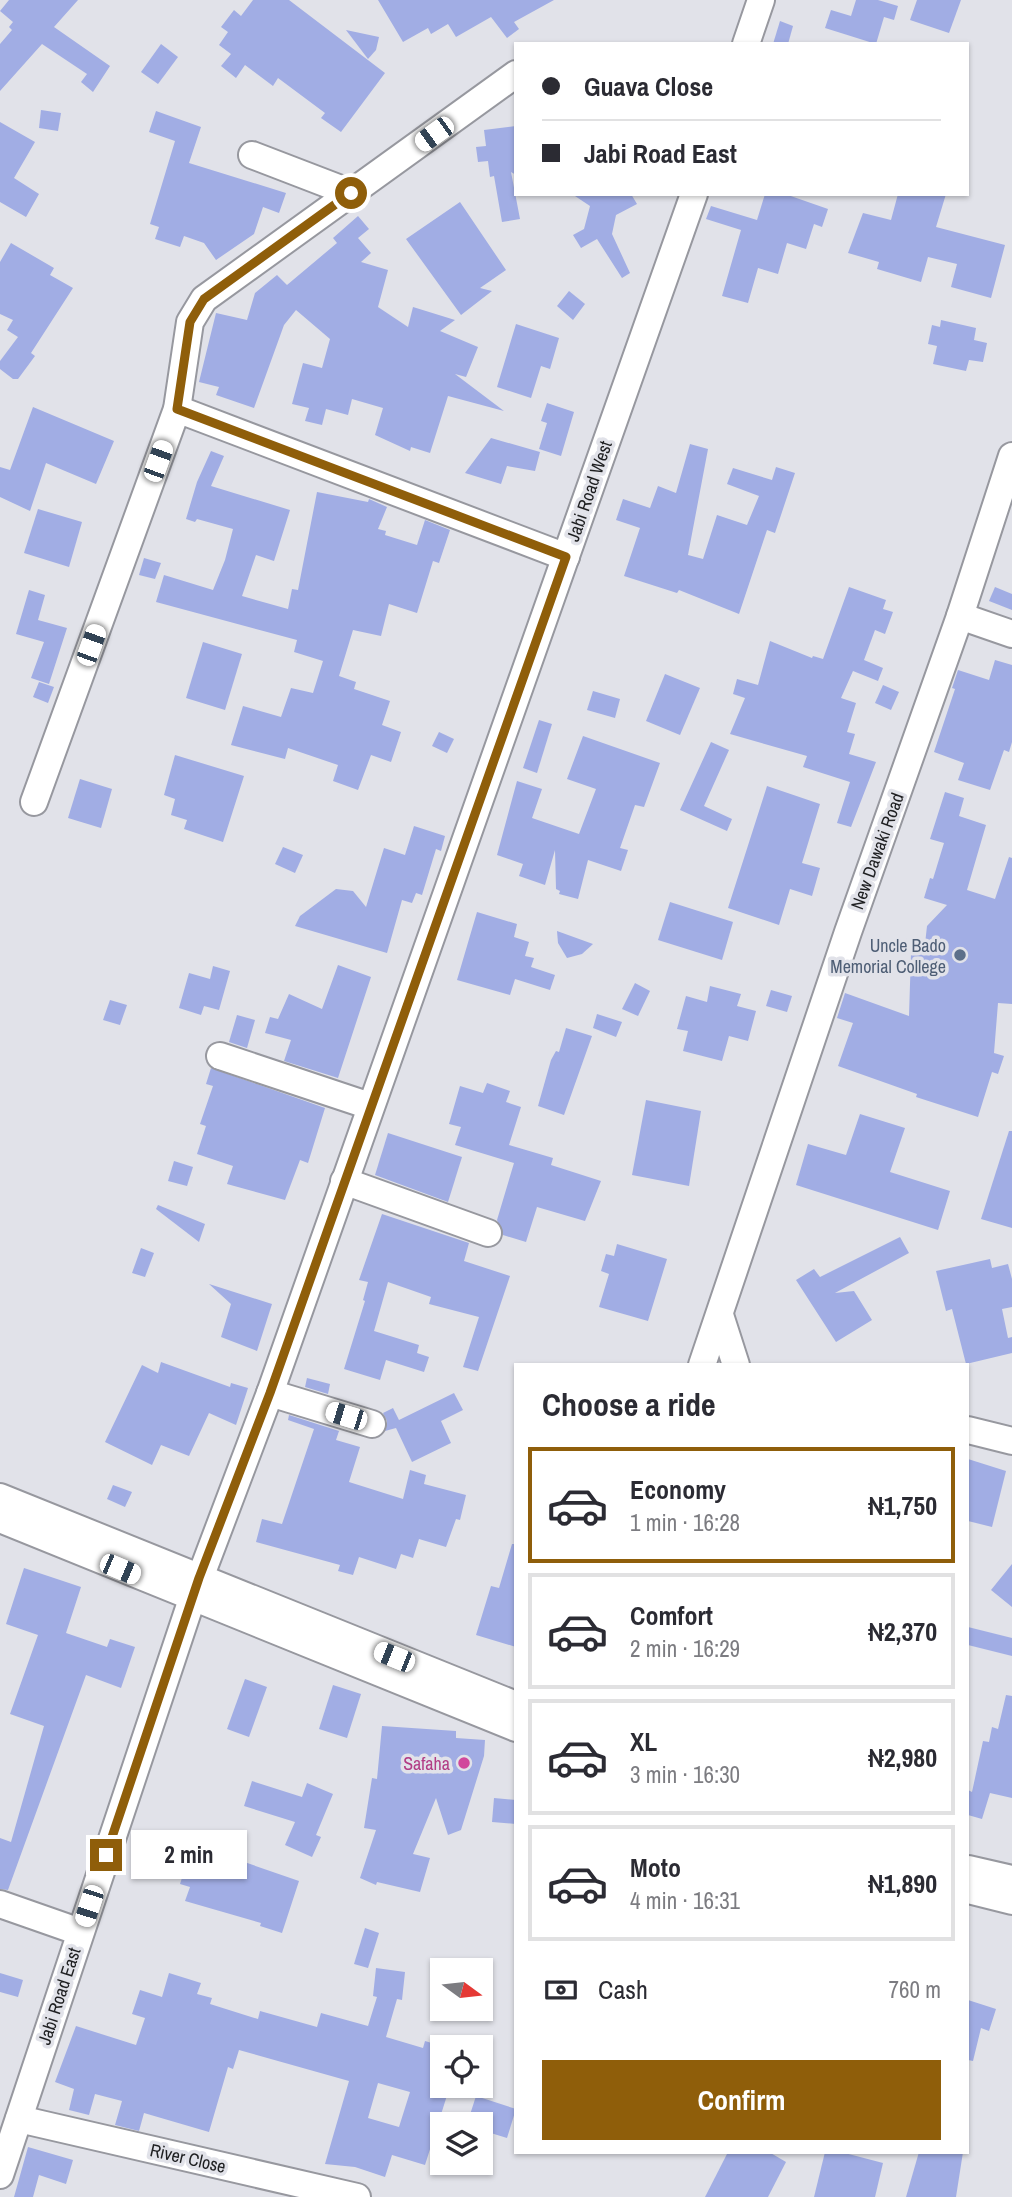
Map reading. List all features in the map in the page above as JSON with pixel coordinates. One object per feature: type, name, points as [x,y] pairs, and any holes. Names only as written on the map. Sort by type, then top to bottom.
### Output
[{"type":"street","points":[[748,42],[761,0]]},
{"type":"street","points":[[34,802],[177,409],[190,322],[204,299],[514,75]]},
{"type":"street","points":[[252,155],[351,193]]},
{"type":"street","name":"Jabi Road West","points":[[196,1589],[270,1393],[693,196]]},
{"type":"street","points":[[177,409],[566,557]]},
{"type":"street","name":"New Dawaki Road","points":[[703,1363],[848,932],[960,616],[1012,456]]},
{"type":"street","points":[[960,616],[1012,634]]},
{"type":"street","points":[[220,1056],[370,1106]]},
{"type":"street","points":[[344,1181],[488,1233]]},
{"type":"street","points":[[720,1315],[735,1363]]},
{"type":"street","points":[[270,1393],[372,1424]]},
{"type":"street","points":[[969,1430],[1012,1441]]},
{"type":"street","points":[[0,1497],[196,1589],[514,1727]]},
{"type":"street","points":[[0,1518],[514,1704]]},
{"type":"street","name":"Jabi Road East","points":[[0,2175],[196,1589]]},
{"type":"street","points":[[969,1869],[1012,1879]]},
{"type":"street","points":[[969,1890],[1012,1901]]},
{"type":"street","points":[[0,1904],[80,1932]]},
{"type":"street","name":"River Close","points":[[19,2119],[357,2197]]},
{"type":"building","points":[[9,0],[78,0],[54,27],[110,66],[93,92],[81,82],[87,74],[42,44],[0,91],[0,44],[12,30],[9,27],[13,22],[0,11]]},
{"type":"building","points":[[253,0],[289,0],[385,73],[341,132],[321,118],[325,113],[278,78],[273,86],[245,65],[236,78],[221,66],[231,54],[219,45],[228,32],[221,27],[234,10],[241,16]]},
{"type":"building","points":[[378,0],[554,0],[514,22],[519,29],[507,38],[491,17],[456,37],[448,24],[431,34],[428,28],[403,42]]},
{"type":"building","points":[[856,0],[878,0],[898,6],[894,20],[884,17],[877,42],[825,28],[831,10],[851,16]]},
{"type":"building","points":[[917,0],[961,0],[949,33],[910,20]]},
{"type":"building","points":[[780,21],[793,26],[789,42],[774,42]]},
{"type":"building","points":[[346,30],[379,37],[376,50],[368,59]]},
{"type":"building","points":[[161,44],[178,57],[158,84],[141,72]]},
{"type":"building","points":[[41,110],[61,113],[58,131],[39,128]]},
{"type":"building","points":[[156,111],[201,127],[189,163],[286,193],[279,213],[263,207],[254,234],[216,260],[204,243],[184,236],[180,247],[155,239],[159,227],[150,224],[175,141],[149,132]]},
{"type":"building","points":[[0,122],[35,142],[14,178],[39,194],[26,217],[0,202]]},
{"type":"building","points":[[514,126],[514,174],[511,172],[520,219],[502,222],[494,176],[490,177],[488,161],[478,162],[476,147],[486,146],[484,130]]},
{"type":"building","points":[[575,196],[632,196],[637,204],[616,215],[612,234],[630,273],[622,278],[597,239],[581,248],[573,235],[584,229],[590,206]]},
{"type":"building","points":[[764,196],[791,196],[828,209],[822,227],[814,224],[806,249],[787,243],[778,274],[758,268],[748,303],[722,296],[741,230],[706,219],[711,206],[757,220]]},
{"type":"building","points":[[897,196],[945,196],[936,227],[1005,245],[991,298],[951,287],[957,264],[928,257],[921,282],[877,269],[879,262],[848,253],[863,213],[891,220]]},
{"type":"building","points":[[460,202],[506,270],[480,288],[492,291],[461,315],[406,239]]},
{"type":"building","points":[[358,216],[369,229],[358,238],[371,253],[361,262],[388,270],[378,307],[408,327],[413,307],[455,320],[440,331],[478,347],[466,377],[455,374],[504,411],[448,396],[430,453],[411,447],[410,451],[375,435],[383,408],[352,399],[348,415],[326,409],[322,425],[305,421],[309,408],[292,404],[303,363],[322,368],[330,339],[296,310],[284,325],[254,408],[216,395],[219,387],[199,382],[216,313],[247,320],[255,293],[277,275],[287,285],[337,243],[333,238]]},
{"type":"building","points":[[11,243],[54,268],[50,275],[73,288],[31,353],[35,356],[18,379],[13,379],[0,369],[0,361],[18,337],[7,330],[13,320],[0,314],[0,262]]},
{"type":"building","points":[[569,291],[585,304],[573,320],[557,306]]},
{"type":"building","points":[[941,320],[976,328],[974,340],[987,343],[983,362],[969,360],[966,371],[933,364],[937,346],[928,344],[932,325],[940,327]]},
{"type":"building","points":[[516,324],[559,338],[550,369],[541,366],[531,398],[497,387]]},
{"type":"building","points":[[547,403],[574,412],[561,456],[539,449],[547,423],[541,421]]},
{"type":"building","points":[[33,407],[114,441],[96,484],[46,463],[30,511],[0,497],[0,467],[10,470]]},
{"type":"building","points":[[491,438],[540,452],[535,471],[507,466],[501,484],[465,473]]},
{"type":"building","points":[[690,444],[708,449],[688,555],[703,559],[717,515],[747,525],[759,496],[727,484],[733,468],[772,480],[776,467],[795,473],[775,533],[767,530],[739,614],[679,590],[677,593],[624,576],[640,528],[616,520],[623,499],[650,508],[658,486],[676,493]]},
{"type":"building","points":[[211,451],[224,456],[211,486],[290,510],[274,561],[256,555],[242,596],[288,609],[292,589],[298,590],[317,492],[368,502],[369,499],[387,507],[378,529],[386,531],[385,535],[417,545],[425,520],[450,530],[439,563],[433,561],[417,613],[389,604],[381,636],[353,630],[339,676],[356,682],[354,689],[390,701],[382,725],[401,732],[391,762],[371,755],[358,790],[333,781],[338,765],[288,748],[285,759],[231,745],[243,706],[281,717],[291,688],[313,693],[323,661],[294,652],[297,640],[156,602],[164,575],[213,590],[225,560],[233,529],[197,519],[195,522],[186,519],[197,482]]},
{"type":"building","points":[[38,509],[82,522],[69,567],[24,553]]},
{"type":"building","points":[[144,558],[161,563],[155,579],[139,575]]},
{"type":"building","points":[[849,587],[886,600],[883,609],[893,612],[885,634],[875,630],[864,660],[883,668],[878,681],[853,671],[841,698],[856,703],[847,732],[855,734],[849,754],[876,762],[851,827],[837,823],[850,782],[803,767],[807,756],[730,734],[745,698],[733,694],[737,679],[758,685],[770,641],[812,658],[823,659]]},
{"type":"building","points":[[995,587],[1012,594],[1012,610],[989,601]]},
{"type":"building","points":[[29,590],[45,595],[38,620],[67,628],[49,684],[31,678],[44,642],[16,634]]},
{"type":"building","points":[[203,642],[242,654],[225,710],[186,698]]},
{"type":"building","points":[[995,660],[1012,665],[1012,742],[1009,752],[1004,750],[990,790],[958,780],[964,763],[934,752],[955,689],[952,688],[958,670],[989,680]]},
{"type":"building","points":[[665,674],[700,688],[680,735],[646,721]]},
{"type":"building","points":[[39,682],[54,687],[48,703],[33,697]]},
{"type":"building","points":[[883,685],[899,692],[891,710],[875,703]]},
{"type":"building","points":[[593,691],[620,699],[615,718],[587,710]]},
{"type":"building","points":[[539,720],[552,724],[537,773],[523,768]]},
{"type":"building","points":[[439,732],[454,739],[447,753],[432,746]]},
{"type":"building","points":[[583,736],[660,763],[644,807],[635,805],[620,848],[628,850],[621,871],[588,860],[578,899],[559,894],[560,891],[556,889],[555,850],[545,885],[519,876],[523,864],[497,855],[517,781],[542,789],[532,818],[579,834],[596,789],[567,779]]},
{"type":"building","points":[[711,742],[729,750],[704,806],[732,819],[727,831],[680,810]]},
{"type":"building","points":[[175,755],[244,776],[223,842],[184,829],[187,820],[171,815],[175,799],[164,795]]},
{"type":"building","points":[[80,779],[112,789],[101,828],[68,818]]},
{"type":"building","points":[[767,786],[820,804],[802,863],[820,868],[812,896],[790,889],[779,925],[728,908]]},
{"type":"building","points":[[945,792],[964,798],[959,816],[986,825],[967,890],[995,899],[1009,857],[1012,858],[1012,1004],[998,1003],[994,1053],[1004,1056],[998,1074],[992,1072],[978,1117],[916,1097],[917,1094],[838,1066],[853,1023],[837,1018],[845,993],[909,1016],[911,953],[924,953],[927,926],[947,905],[924,898],[944,843],[930,839]]},
{"type":"building","points":[[414,826],[445,836],[441,851],[436,849],[422,895],[416,893],[412,903],[402,900],[387,953],[295,926],[300,916],[336,889],[353,891],[366,907],[384,848],[405,855]]},
{"type":"building","points":[[283,847],[303,855],[295,873],[275,864]]},
{"type":"building","points":[[670,902],[733,922],[722,960],[658,940]]},
{"type":"building","points":[[477,912],[517,924],[514,937],[529,942],[525,956],[534,958],[531,967],[555,975],[550,990],[515,979],[510,995],[457,980]]},
{"type":"building","points":[[557,931],[593,944],[582,954],[567,958],[558,943]]},
{"type":"building","points":[[338,965],[371,977],[338,1078],[284,1061],[291,1040],[265,1033],[270,1017],[278,1019],[289,994],[322,1009]]},
{"type":"building","points":[[213,966],[230,971],[219,1010],[204,1006],[201,1015],[179,1008],[189,973],[210,979]]},
{"type":"building","points":[[635,983],[650,991],[638,1016],[622,1009]]},
{"type":"building","points":[[710,986],[741,994],[737,1006],[756,1011],[748,1041],[729,1036],[722,1061],[683,1051],[688,1031],[677,1029],[686,996],[707,1002]]},
{"type":"building","points":[[771,990],[792,996],[787,1012],[766,1006]]},
{"type":"building","points":[[110,1000],[127,1005],[120,1025],[103,1020]]},
{"type":"building","points":[[597,1014],[622,1022],[616,1037],[593,1028]]},
{"type":"building","points":[[237,1015],[255,1020],[247,1048],[229,1042]]},
{"type":"building","points":[[566,1028],[592,1036],[564,1115],[538,1106],[551,1060],[556,1051],[559,1052]]},
{"type":"building","points":[[211,1068],[325,1108],[308,1163],[300,1160],[285,1200],[227,1184],[233,1166],[197,1154],[206,1126],[200,1124],[213,1086],[206,1084]]},
{"type":"building","points":[[487,1083],[510,1091],[506,1102],[521,1107],[509,1145],[553,1158],[551,1165],[601,1181],[585,1221],[537,1207],[526,1242],[503,1235],[497,1220],[514,1163],[455,1145],[461,1127],[449,1124],[460,1086],[483,1093]]},
{"type":"building","points":[[646,1100],[701,1111],[689,1186],[632,1175]]},
{"type":"building","points":[[860,1114],[905,1128],[890,1172],[950,1191],[938,1230],[796,1185],[808,1144],[846,1155]]},
{"type":"building","points":[[1009,1131],[1012,1131],[1012,1228],[981,1219]]},
{"type":"building","points":[[388,1133],[462,1157],[448,1202],[375,1175]]},
{"type":"building","points":[[174,1161],[193,1167],[187,1186],[168,1181]]},
{"type":"building","points":[[158,1205],[205,1224],[199,1242],[156,1209]]},
{"type":"building","points":[[382,1214],[469,1243],[464,1261],[510,1276],[478,1371],[463,1367],[479,1317],[429,1304],[431,1297],[388,1282],[374,1331],[419,1345],[417,1353],[429,1357],[424,1372],[386,1360],[380,1380],[344,1369],[365,1301],[363,1300],[368,1282],[359,1280]]},
{"type":"building","points":[[900,1237],[909,1253],[835,1293],[854,1291],[872,1320],[836,1342],[796,1280],[814,1269],[820,1277]]},
{"type":"building","points":[[617,1244],[667,1259],[648,1321],[599,1307],[609,1274],[601,1271],[606,1254],[614,1256]]},
{"type":"building","points":[[141,1248],[154,1253],[145,1277],[132,1273]]},
{"type":"building","points":[[990,1259],[992,1268],[1008,1264],[1012,1279],[1012,1307],[1002,1309],[1008,1338],[1012,1337],[1012,1353],[966,1363],[952,1309],[946,1311],[936,1271]]},
{"type":"building","points":[[209,1284],[272,1304],[257,1351],[221,1337],[231,1304]]},
{"type":"building","points":[[161,1362],[230,1387],[231,1383],[248,1388],[236,1425],[209,1413],[189,1456],[161,1445],[152,1465],[105,1442],[142,1365],[158,1373]]},
{"type":"building","points":[[307,1378],[330,1384],[328,1394],[305,1387]]},
{"type":"building","points":[[454,1393],[463,1410],[441,1421],[451,1443],[412,1462],[396,1428],[385,1431],[387,1421],[383,1413],[393,1408],[399,1420]]},
{"type":"building","points":[[289,1415],[339,1431],[336,1440],[360,1447],[349,1482],[403,1499],[410,1470],[426,1475],[424,1484],[466,1495],[460,1520],[456,1519],[446,1547],[419,1539],[413,1558],[401,1554],[396,1569],[359,1557],[353,1575],[338,1571],[340,1565],[256,1542],[262,1519],[282,1524],[314,1429],[288,1420]]},
{"type":"building","points":[[969,1459],[1006,1471],[992,1527],[969,1521]]},
{"type":"building","points":[[113,1485],[132,1492],[125,1507],[107,1499]]},
{"type":"building","points":[[514,1544],[514,1646],[476,1635],[491,1586],[499,1588]]},
{"type":"building","points":[[1012,1564],[1012,1607],[991,1590]]},
{"type":"building","points":[[24,1568],[81,1587],[66,1633],[107,1647],[110,1639],[135,1647],[121,1688],[86,1675],[8,1890],[0,1889],[0,1838],[11,1842],[44,1726],[10,1714],[38,1635],[6,1624]]},
{"type":"building","points":[[969,1627],[1012,1638],[1012,1656],[969,1645]]},
{"type":"building","points":[[245,1679],[267,1687],[249,1737],[227,1729]]},
{"type":"building","points":[[333,1685],[361,1694],[347,1738],[319,1729]]},
{"type":"building","points":[[1006,1695],[1012,1696],[1012,1798],[990,1793],[982,1819],[969,1815],[969,1790],[972,1792],[983,1741],[989,1742],[992,1727],[998,1729]]},
{"type":"building","points":[[382,1726],[456,1731],[456,1738],[485,1740],[484,1756],[461,1830],[448,1835],[436,1798],[413,1854],[430,1858],[420,1892],[377,1882],[376,1885],[360,1878],[376,1830],[364,1828],[372,1778],[377,1779]]},
{"type":"building","points":[[252,1781],[302,1797],[307,1783],[333,1794],[316,1835],[321,1837],[312,1857],[285,1845],[295,1822],[244,1806]]},
{"type":"building","points":[[494,1798],[514,1800],[514,1824],[492,1822]]},
{"type":"building","points":[[201,1847],[299,1881],[282,1933],[260,1926],[261,1923],[185,1901],[190,1887],[180,1884],[189,1856],[198,1859]]},
{"type":"building","points":[[365,1928],[379,1933],[368,1968],[354,1964]]},
{"type":"building","points":[[376,1968],[405,1972],[402,2000],[397,1999],[386,2037],[423,2048],[425,2041],[430,2042],[430,2098],[446,2098],[442,2112],[430,2112],[430,2149],[425,2165],[392,2155],[385,2177],[355,2167],[325,2164],[349,2081],[239,2050],[233,2069],[228,2067],[209,2132],[144,2113],[139,2131],[115,2125],[122,2101],[95,2094],[89,2115],[69,2110],[74,2089],[55,2082],[76,2026],[136,2045],[145,2018],[132,2014],[140,1990],[162,1997],[169,1973],[201,1983],[197,1994],[212,1998],[210,2004],[258,2019],[260,2011],[317,2027],[321,2013],[368,2026],[377,1997],[373,1996]],"holes":[[[378,2083],[410,2092],[399,2127],[368,2118]]]},
{"type":"building","points":[[0,1973],[23,1980],[18,1997],[0,1992]]},
{"type":"building","points":[[969,2000],[996,2009],[989,2031],[981,2028],[973,2061],[969,2060]]},
{"type":"building","points":[[475,2098],[514,2108],[507,2138],[493,2134],[493,2112],[471,2112]]},
{"type":"building","points":[[28,2147],[73,2160],[66,2184],[39,2175],[33,2197],[14,2197]]},
{"type":"building","points":[[727,2154],[772,2154],[786,2162],[768,2197],[705,2197]]},
{"type":"building","points":[[825,2154],[849,2154],[883,2163],[875,2197],[814,2197]]},
{"type":"building","points":[[918,2154],[963,2154],[956,2197],[906,2197]]},
{"type":"place","name":"Uncle Bado Memorial College","points":[[960,955]]},
{"type":"place","name":"Safaha","points":[[464,1763]]},
{"type":"route","points":[[106,1855],[199,1578],[270,1393],[566,557],[177,409],[190,322],[204,299],[351,193]]}]
